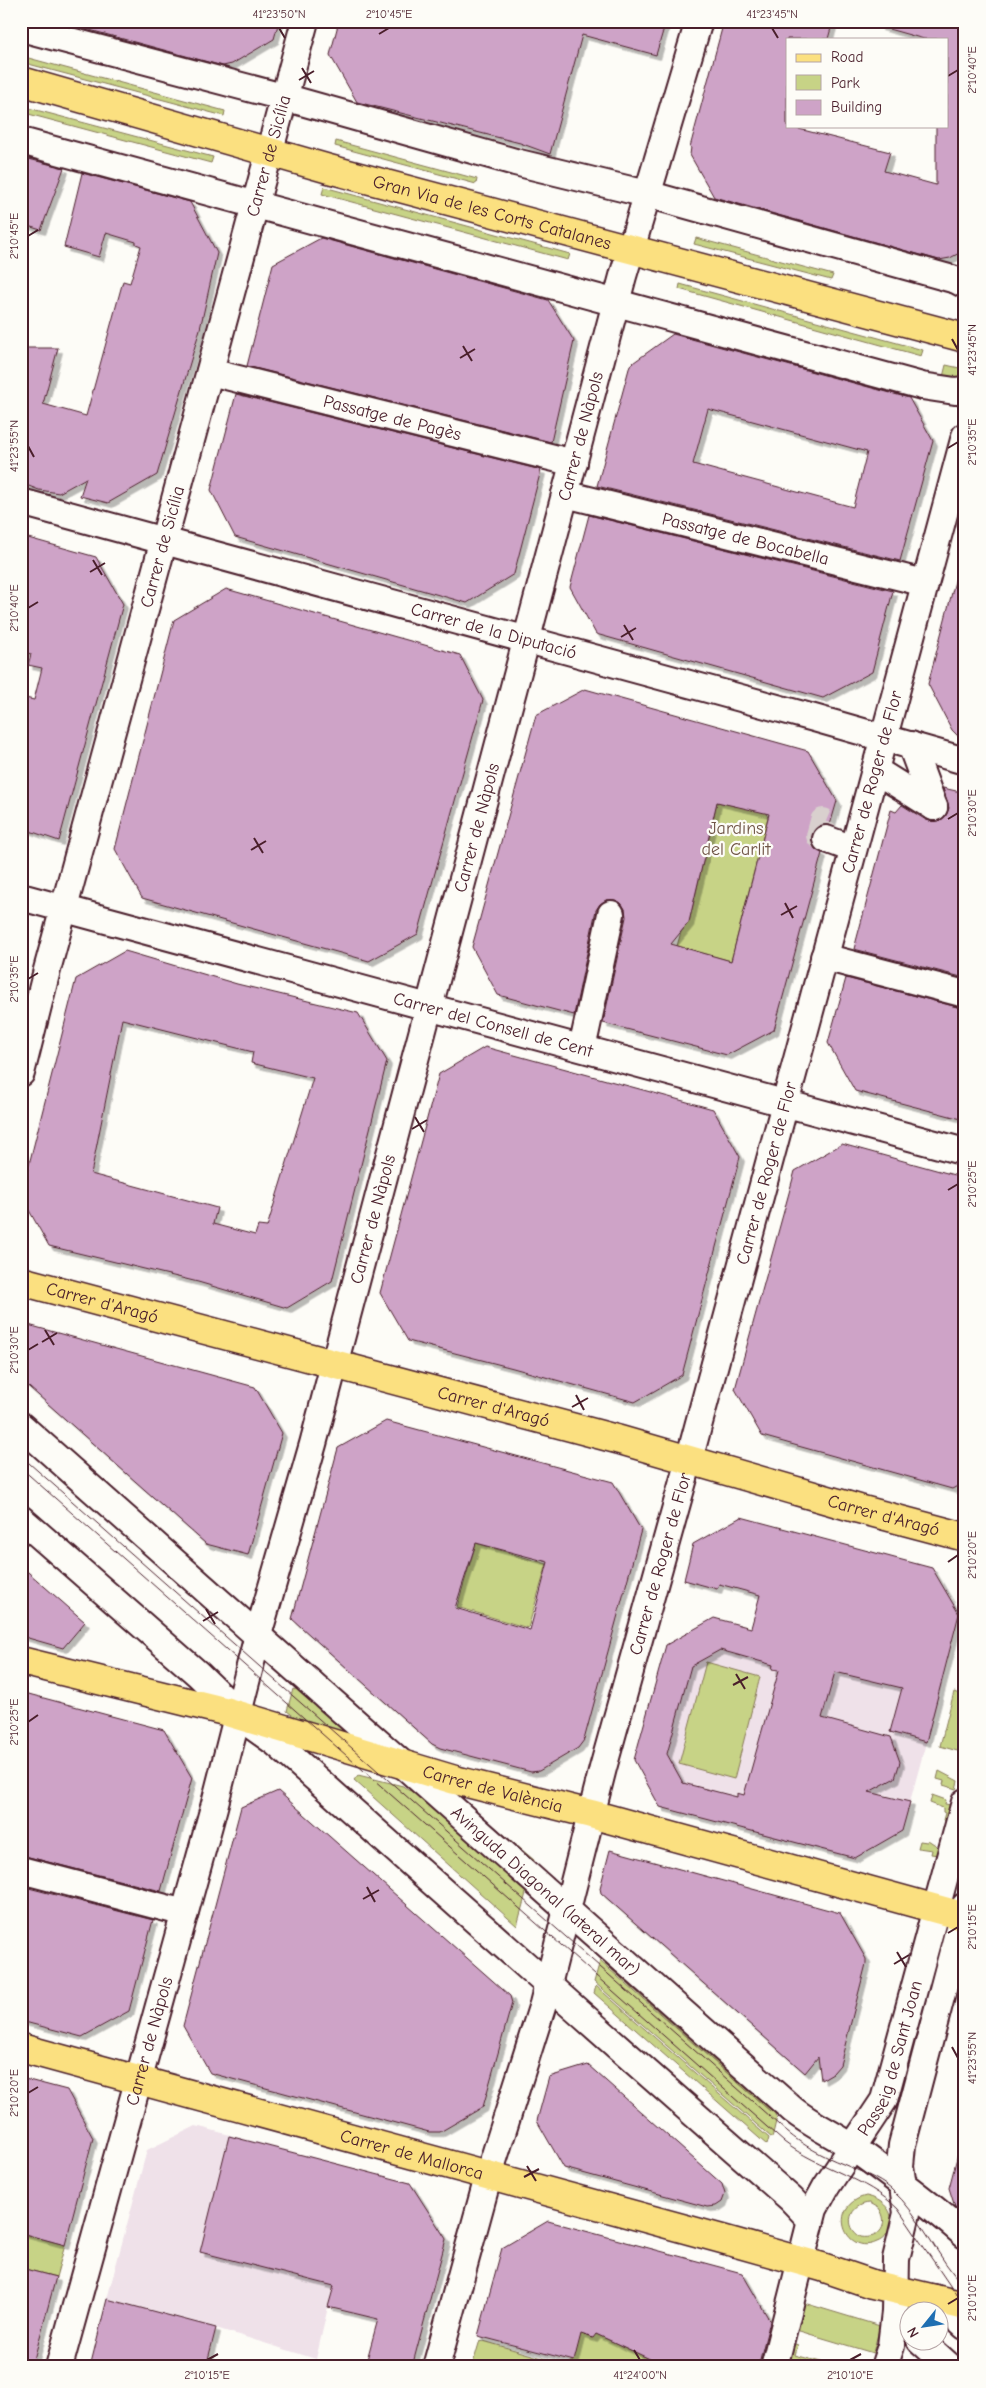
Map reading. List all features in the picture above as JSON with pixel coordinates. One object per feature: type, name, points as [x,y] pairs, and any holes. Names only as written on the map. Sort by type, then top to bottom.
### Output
[{"type":"main road","name":"Gran Via de les Corts Catalanes","points":[[21,82],[269,153],[965,338]]},
{"type":"main road","name":"Carrer d'Aragó","points":[[21,1281],[689,1460],[859,1509],[965,1537]]},
{"type":"main road","name":"Carrer de València","points":[[21,1661],[238,1716],[405,1764],[935,1909],[964,1913]]},
{"type":"main road","name":"Carrer de Mallorca","points":[[21,2048],[489,2174],[801,2261],[896,2280],[934,2298]]},
{"type":"main road","points":[[934,2298],[965,2306]]},
{"type":"street","name":"Carrer de Sicília","points":[[21,1073],[305,21]]},
{"type":"street","name":"Carrer de Nàpols","points":[[59,2367],[137,2080],[185,1913],[258,1634],[334,1364],[631,249],[699,21]]},
{"type":"street","points":[[21,28],[284,98],[518,152],[647,194],[965,284]]},
{"type":"street","points":[[21,141],[932,388],[955,391],[965,390]]},
{"type":"street","name":"Passatge de Pagès","points":[[210,372],[574,463]]},
{"type":"street","name":"Carrer de Roger de Flor","points":[[547,1985],[591,1814],[689,1460],[965,436]]},
{"type":"street","name":"Passatge de Bocabella","points":[[565,494],[925,583]]},
{"type":"street","name":"Carrer de la Diputació","points":[[21,502],[884,737],[965,761]]},
{"type":"street","points":[[875,770],[934,808],[911,745]]},
{"type":"street","points":[[828,831],[855,842]]},
{"type":"street","name":"Carrer del Consell de Cent","points":[[21,897],[965,1152]]},
{"type":"street","points":[[585,1035],[611,914]]},
{"type":"street","points":[[824,957],[965,994]]},
{"type":"street","name":"Avinguda Diagonal (lateral mar)","points":[[21,1426],[405,1764],[793,2110],[847,2156],[902,2183],[965,2236]]},
{"type":"street","points":[[21,1518],[198,1674],[238,1716],[276,1743],[506,1946],[547,1985],[785,2193],[810,2219]]},
{"type":"street","name":"Passeig de Sant Joan","points":[[801,2261],[810,2219],[819,2198],[884,2100],[965,1802]]},
{"type":"street","points":[[21,1870],[185,1913]]},
{"type":"street","name":"Passeig de Sant Joan","points":[[896,2280],[898,2250],[907,2213],[900,2166],[907,2121],[964,1913]]},
{"type":"street","points":[[436,2367],[489,2174],[547,1985]]},
{"type":"street","points":[[774,2367],[801,2261]]},
{"type":"street","points":[[895,2350],[896,2280]]},
{"type":"street","points":[[934,2298],[965,2326]]},
{"type":"street","points":[[931,2350],[950,2367]]},
{"type":"shaded area","points":[[758,1600],[774,1604],[856,1650],[945,1673],[902,1831],[854,1859],[660,1807],[634,1760],[666,1645],[714,1618],[751,1628]]},
{"type":"shaded area","points":[[196,2126],[410,2183],[446,2239],[421,2332],[328,2307],[316,2359],[216,2328],[107,2299],[147,2150]]},
{"type":"green space","points":[[21,56],[225,111],[224,116],[21,62]]},
{"type":"green space","points":[[21,106],[213,157],[211,163],[21,112]]},
{"type":"green space","points":[[336,141],[477,179],[476,184],[335,146]]},
{"type":"green space","points":[[324,187],[570,254],[568,260],[322,194]]},
{"type":"green space","points":[[696,238],[833,275],[831,280],[694,244]]},
{"type":"green space","points":[[680,284],[923,350],[921,356],[679,289]]},
{"type":"green space","points":[[946,365],[964,369],[961,380],[942,381]]},
{"type":"green space","name":"Jardins del Carlit","points":[[717,802],[765,812],[768,817],[731,961],[677,946],[681,932],[689,922]]},
{"type":"green space","points":[[476,1543],[547,1564],[528,1628],[457,1607]]},
{"type":"green space","points":[[706,1662],[760,1677],[734,1779],[679,1764]]},
{"type":"green space","points":[[297,1682],[361,1738],[301,1722],[287,1711]]},
{"type":"green space","points":[[954,1692],[965,1695],[965,1740],[961,1752],[940,1746]]},
{"type":"green space","points":[[939,1771],[958,1781],[956,1789],[943,1785],[944,1781],[937,1779]]},
{"type":"green space","points":[[358,1775],[403,1786],[408,1790],[425,1795],[528,1886],[517,1926],[354,1780]]},
{"type":"green space","points":[[457,1795],[534,1860],[531,1868]]},
{"type":"green space","points":[[932,1795],[946,1800],[945,1804],[951,1805],[949,1822],[943,1820],[945,1813],[943,1808],[930,1803]]},
{"type":"green space","points":[[928,1840],[940,1848],[938,1855],[931,1854],[932,1850],[918,1848],[920,1841],[927,1842]]},
{"type":"green space","points":[[605,1953],[777,2106],[775,2115],[777,2117],[772,2138],[594,1982],[600,1961],[770,2111],[603,1962]]},
{"type":"green space","points":[[596,1986],[769,2138],[767,2145],[594,1993]]},
{"type":"green space","points":[[591,2004],[764,2157],[762,2164],[589,2011]]},
{"type":"green space","points":[[866,2196],[882,2203],[889,2211],[891,2216],[890,2228],[881,2240],[866,2245],[856,2243],[849,2237],[844,2228],[843,2219],[846,2210],[853,2201]],"holes":[[[870,2203],[879,2208],[884,2220],[881,2230],[868,2237],[861,2237],[855,2233],[850,2222],[853,2212],[857,2207]]]},
{"type":"green space","points":[[21,2233],[65,2245],[56,2277],[21,2268]]},
{"type":"green space","points":[[804,2303],[880,2326],[873,2353],[796,2330]]},
{"type":"green space","points":[[578,2333],[596,2334],[667,2367],[472,2367],[480,2340],[570,2366]]},
{"type":"green space","points":[[792,2343],[798,2345],[795,2355],[828,2364],[828,2367],[786,2367]]},
{"type":"building","points":[[76,21],[279,21],[274,39],[232,64],[223,66],[75,26]]},
{"type":"building","points":[[339,21],[666,21],[656,55],[582,35],[550,154],[520,143],[357,102],[330,55]]},
{"type":"building","points":[[724,21],[833,21],[828,38],[786,38],[786,128],[795,128],[890,152],[884,171],[936,185],[936,128],[948,128],[948,38],[920,38],[878,26],[878,21],[965,21],[965,250],[950,258],[939,260],[714,197],[690,155],[690,147]]},
{"type":"building","points":[[21,157],[64,168],[41,230],[21,224]]},
{"type":"building","points":[[82,173],[190,202],[217,253],[200,329],[157,475],[108,503],[80,496],[86,478],[59,493],[39,490],[21,483],[21,348],[58,348],[43,404],[86,416],[123,281],[130,283],[141,246],[136,244],[136,242],[106,233],[99,257],[64,247]]},
{"type":"building","points":[[321,238],[548,300],[574,341],[551,442],[247,366],[273,264]]},
{"type":"building","points":[[673,334],[909,398],[933,441],[900,561],[597,486],[630,365]],"holes":[[[708,409],[867,452],[853,507],[693,464]]]},
{"type":"building","points":[[236,394],[541,470],[514,574],[467,603],[235,537],[211,490]]},
{"type":"building","points":[[589,515],[893,591],[872,672],[823,698],[596,634],[570,587]]},
{"type":"building","points":[[21,536],[96,557],[123,604],[59,841],[21,828],[21,697],[34,700],[42,668],[28,665],[31,654],[21,651]]},
{"type":"building","points":[[960,562],[965,563],[965,743],[952,730],[928,684]]},
{"type":"building","points":[[226,589],[460,655],[483,700],[418,934],[369,961],[142,898],[115,849],[174,620]]},
{"type":"building","points":[[585,689],[808,751],[837,801],[830,825],[817,827],[812,834],[811,841],[814,848],[822,853],[774,1030],[727,1055],[603,1023],[626,917],[625,909],[621,903],[615,900],[606,900],[596,910],[574,1015],[498,995],[472,947],[536,715]],"holes":[[[717,802],[769,814],[731,961],[671,944],[689,922]]]},
{"type":"building","points":[[943,788],[965,793],[965,978],[854,949],[891,810],[896,812],[902,805],[926,820],[940,821],[946,815],[949,808]]},
{"type":"building","points":[[125,951],[237,984],[358,1013],[387,1061],[332,1281],[287,1308],[198,1282],[49,1246],[21,1196],[76,979]],"holes":[[[122,1019],[253,1052],[251,1063],[313,1078],[267,1227],[258,1226],[255,1235],[213,1224],[217,1208],[91,1174]]]},
{"type":"building","points":[[846,978],[965,1009],[965,1120],[855,1091],[828,1043]]},
{"type":"building","points":[[485,1047],[713,1109],[740,1157],[682,1375],[635,1402],[408,1341],[380,1293],[439,1074]]},
{"type":"building","points":[[842,1144],[965,1178],[965,1482],[952,1489],[762,1436],[735,1389],[795,1171]]},
{"type":"building","points":[[21,1323],[255,1387],[282,1433],[248,1555],[206,1544],[21,1380]]},
{"type":"building","points":[[386,1421],[613,1482],[641,1530],[584,1740],[578,1748],[539,1771],[531,1772],[440,1748],[432,1744],[292,1619],[338,1448]],"holes":[[[476,1543],[548,1562],[530,1630],[455,1608]]]},
{"type":"building","points":[[741,1517],[932,1568],[959,1614],[926,1742],[890,1732],[902,1688],[835,1672],[822,1718],[891,1737],[900,1762],[895,1778],[869,1792],[910,1802],[902,1831],[855,1858],[660,1807],[634,1760],[666,1645],[714,1618],[751,1628],[760,1595],[719,1584],[717,1589],[684,1580],[693,1544]],"holes":[[[720,1650],[773,1665],[772,1669],[779,1670],[744,1795],[737,1793],[737,1797],[683,1783],[667,1754],[691,1666]]]},
{"type":"building","points":[[21,1566],[85,1622],[63,1648],[21,1636]]},
{"type":"building","points":[[21,1692],[164,1730],[192,1778],[161,1891],[21,1855]]},
{"type":"building","points":[[278,1791],[510,1996],[512,2003],[483,2107],[440,2132],[429,2132],[210,2073],[183,2026],[241,1807]]},
{"type":"building","points":[[610,1850],[840,1913],[866,1959],[866,1964],[840,2065],[833,2073],[821,2080],[818,2057],[805,2073],[601,1893],[600,1888]]},
{"type":"building","points":[[21,1886],[153,1920],[129,2011],[82,2037],[21,2021]]},
{"type":"building","points":[[588,2065],[722,2184],[725,2194],[722,2202],[716,2206],[707,2207],[564,2168],[537,2121],[549,2077]]},
{"type":"building","points":[[21,2078],[67,2090],[93,2138],[65,2245],[21,2233]]},
{"type":"building","points":[[229,2136],[410,2183],[446,2239],[412,2367],[365,2367],[378,2319],[328,2307],[334,2286],[200,2252]]},
{"type":"building","points":[[960,2146],[965,2146],[965,2215],[955,2207],[949,2188]]},
{"type":"building","points":[[548,2221],[742,2273],[770,2321],[758,2367],[667,2367],[596,2334],[593,2338],[581,2334],[574,2361],[478,2336],[502,2248]]},
{"type":"building","points":[[21,2268],[56,2277],[32,2367],[21,2367]]},
{"type":"building","points":[[107,2299],[216,2328],[206,2367],[90,2367]]},
{"type":"tunnel","points":[[826,839],[819,836],[823,821],[830,824]]},
{"type":"tram line","points":[[21,1456],[787,2132],[828,2158],[862,2172],[891,2189],[912,2212],[955,2276],[965,2287]]},
{"type":"tram line","points":[[21,1468],[784,2142],[812,2159],[872,2189],[898,2209],[953,2290],[965,2301]]}]
